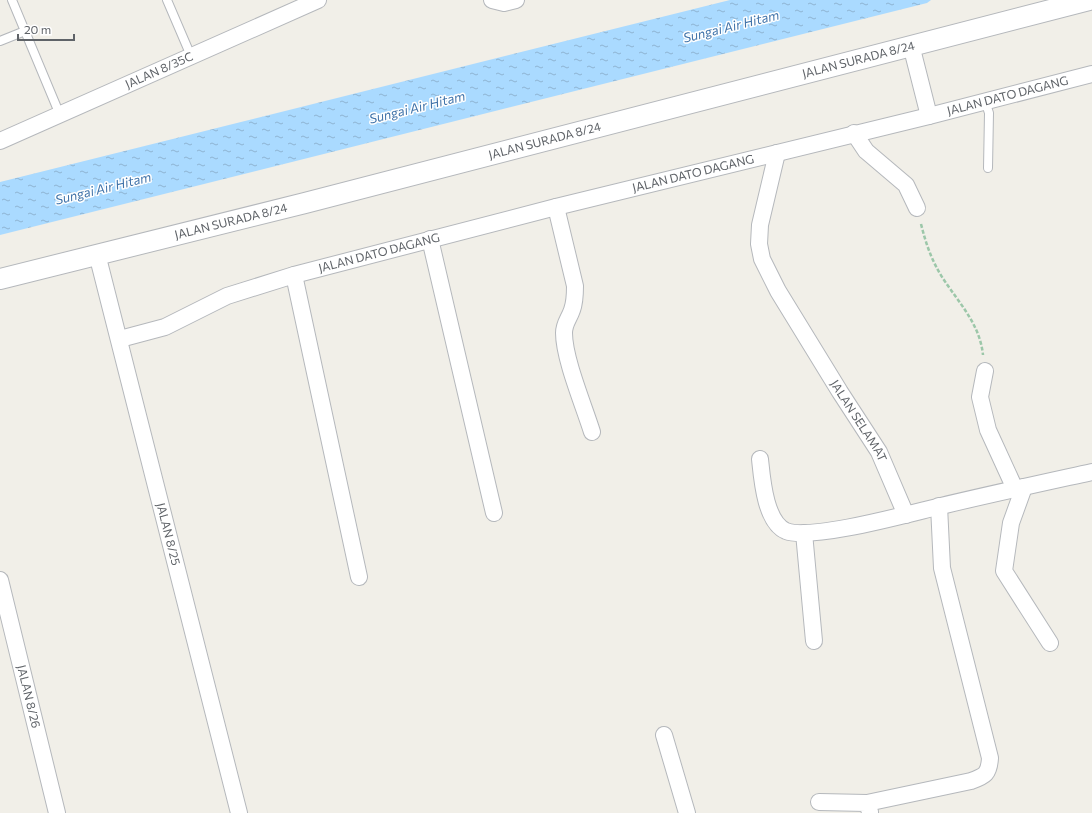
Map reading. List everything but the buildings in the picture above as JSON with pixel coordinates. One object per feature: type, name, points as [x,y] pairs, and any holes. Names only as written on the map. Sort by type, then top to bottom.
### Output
[{"type":"street","name":"JALAN 8/35C","points":[[0,141],[318,0]]},
{"type":"street","points":[[492,0],[504,3],[516,0]]},
{"type":"street","name":"JALAN SURADA 8/24","points":[[0,279],[305,203],[1089,0]]},
{"type":"street","points":[[911,45],[928,116]]},
{"type":"street","name":"JALAN DATO DAGANG","points":[[120,339],[165,327],[227,296],[294,275],[556,207],[928,116],[1092,74]]},
{"type":"street","points":[[854,133],[866,151],[906,185],[917,208]]},
{"type":"street","name":"JALAN SELAMAT","points":[[777,153],[760,225],[762,259],[778,291],[879,452],[906,515]]},
{"type":"street","points":[[556,207],[576,286],[572,312],[565,321],[564,334],[570,362],[592,432]]},
{"type":"street","points":[[430,239],[494,513]]},
{"type":"street","name":"JALAN 8/25","points":[[97,254],[120,339],[239,813]]},
{"type":"street","points":[[294,275],[359,577]]},
{"type":"street","points":[[985,371],[980,397],[988,430],[1019,488],[1011,523],[1004,571],[1050,643]]},
{"type":"street","points":[[760,459],[764,494],[774,519],[785,531],[804,533],[834,530],[906,515],[939,506],[1092,472]]},
{"type":"street","points":[[819,802],[869,808],[971,781],[984,776],[990,767],[990,758],[942,568],[939,506]]},
{"type":"street","points":[[804,533],[814,641]]},
{"type":"street","name":"JALAN 8/26","points":[[0,580],[57,813]]},
{"type":"street","points":[[664,734],[687,813]]},
{"type":"lane","points":[[12,0],[60,115]]},
{"type":"lane","points":[[167,0],[191,56]]},
{"type":"lane","points":[[0,41],[24,31]]},
{"type":"lane","points":[[985,101],[989,113],[988,168]]},
{"type":"path","points":[[917,208],[929,254],[943,280],[970,316],[982,341],[985,371]]},
{"type":"water","name":"Sungai Air Hitam","points":[[730,0],[931,0],[927,3],[0,235],[0,182]]}]
